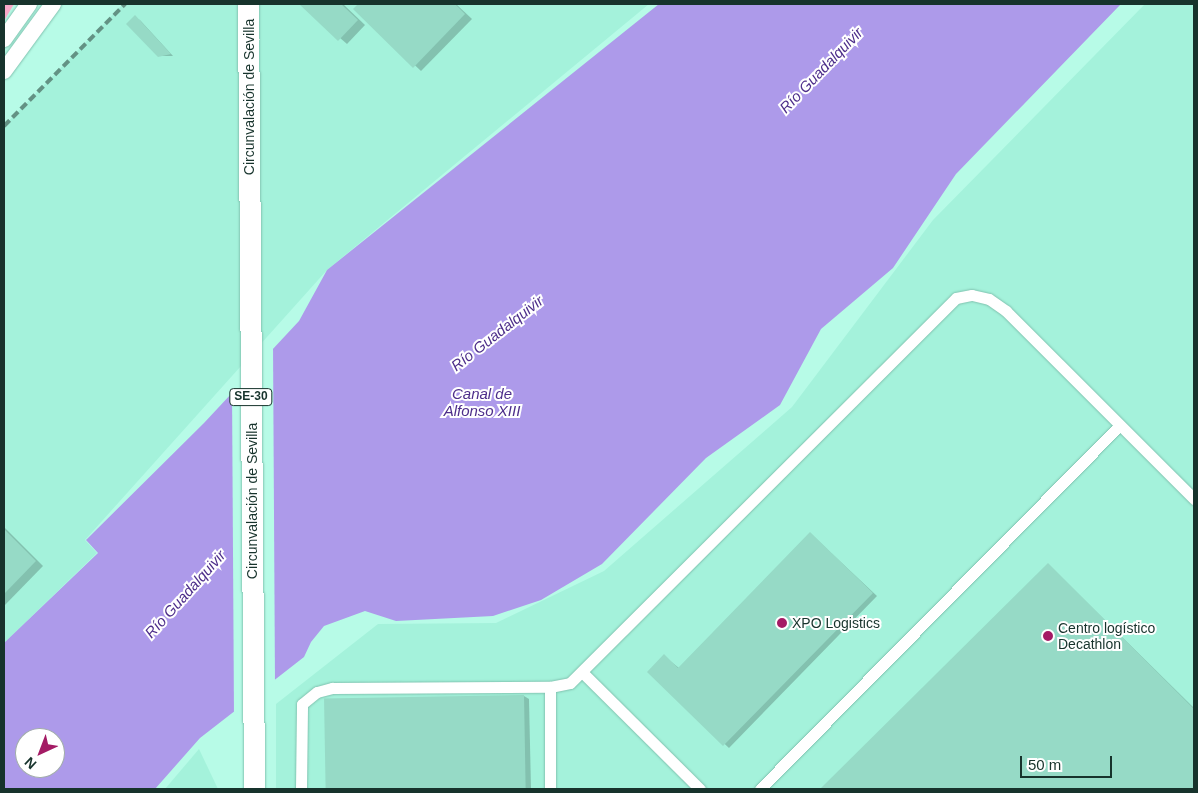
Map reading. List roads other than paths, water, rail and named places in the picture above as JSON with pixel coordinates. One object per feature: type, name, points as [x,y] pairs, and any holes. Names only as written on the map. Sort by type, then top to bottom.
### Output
[{"type":"highway","name":"Circunvalación de Sevilla","points":[[248,4],[254,789]]},
{"type":"main road","points":[[4,39],[29,4]]},
{"type":"main road","points":[[4,71],[53,4]]},
{"type":"street","points":[[301,789],[302,704],[317,692],[332,688],[550,687],[570,683],[583,673],[956,298],[972,295],[989,299],[1006,311],[1194,499]]},
{"type":"street","points":[[760,789],[1120,425]]},
{"type":"street","points":[[583,673],[700,789]]},
{"type":"street","points":[[550,687],[550,789]]},
{"type":"water","name":"Canal de Alfonso XIII","points":[[659,4],[1121,4],[956,174],[893,268],[821,329],[780,405],[706,458],[602,564],[541,600],[493,616],[396,621],[365,611],[324,626],[311,642],[304,657],[200,738],[155,789],[4,789],[4,643],[98,553],[86,540],[204,423],[299,321],[327,270]]},
{"type":"railway","points":[[4,126],[125,4]]},
{"type":"place","name":"XPO Logistics","points":[[782,623]]},
{"type":"place","name":"Centro logístico Decathlon","points":[[1048,636]]},
{"type":"water label","name":"Río Guadalquivir","points":[[821,70]]},
{"type":"water label","name":"Río Guadalquivir","points":[[497,333]]},
{"type":"water label","name":"Río Guadalquivir","points":[[185,594]]}]
